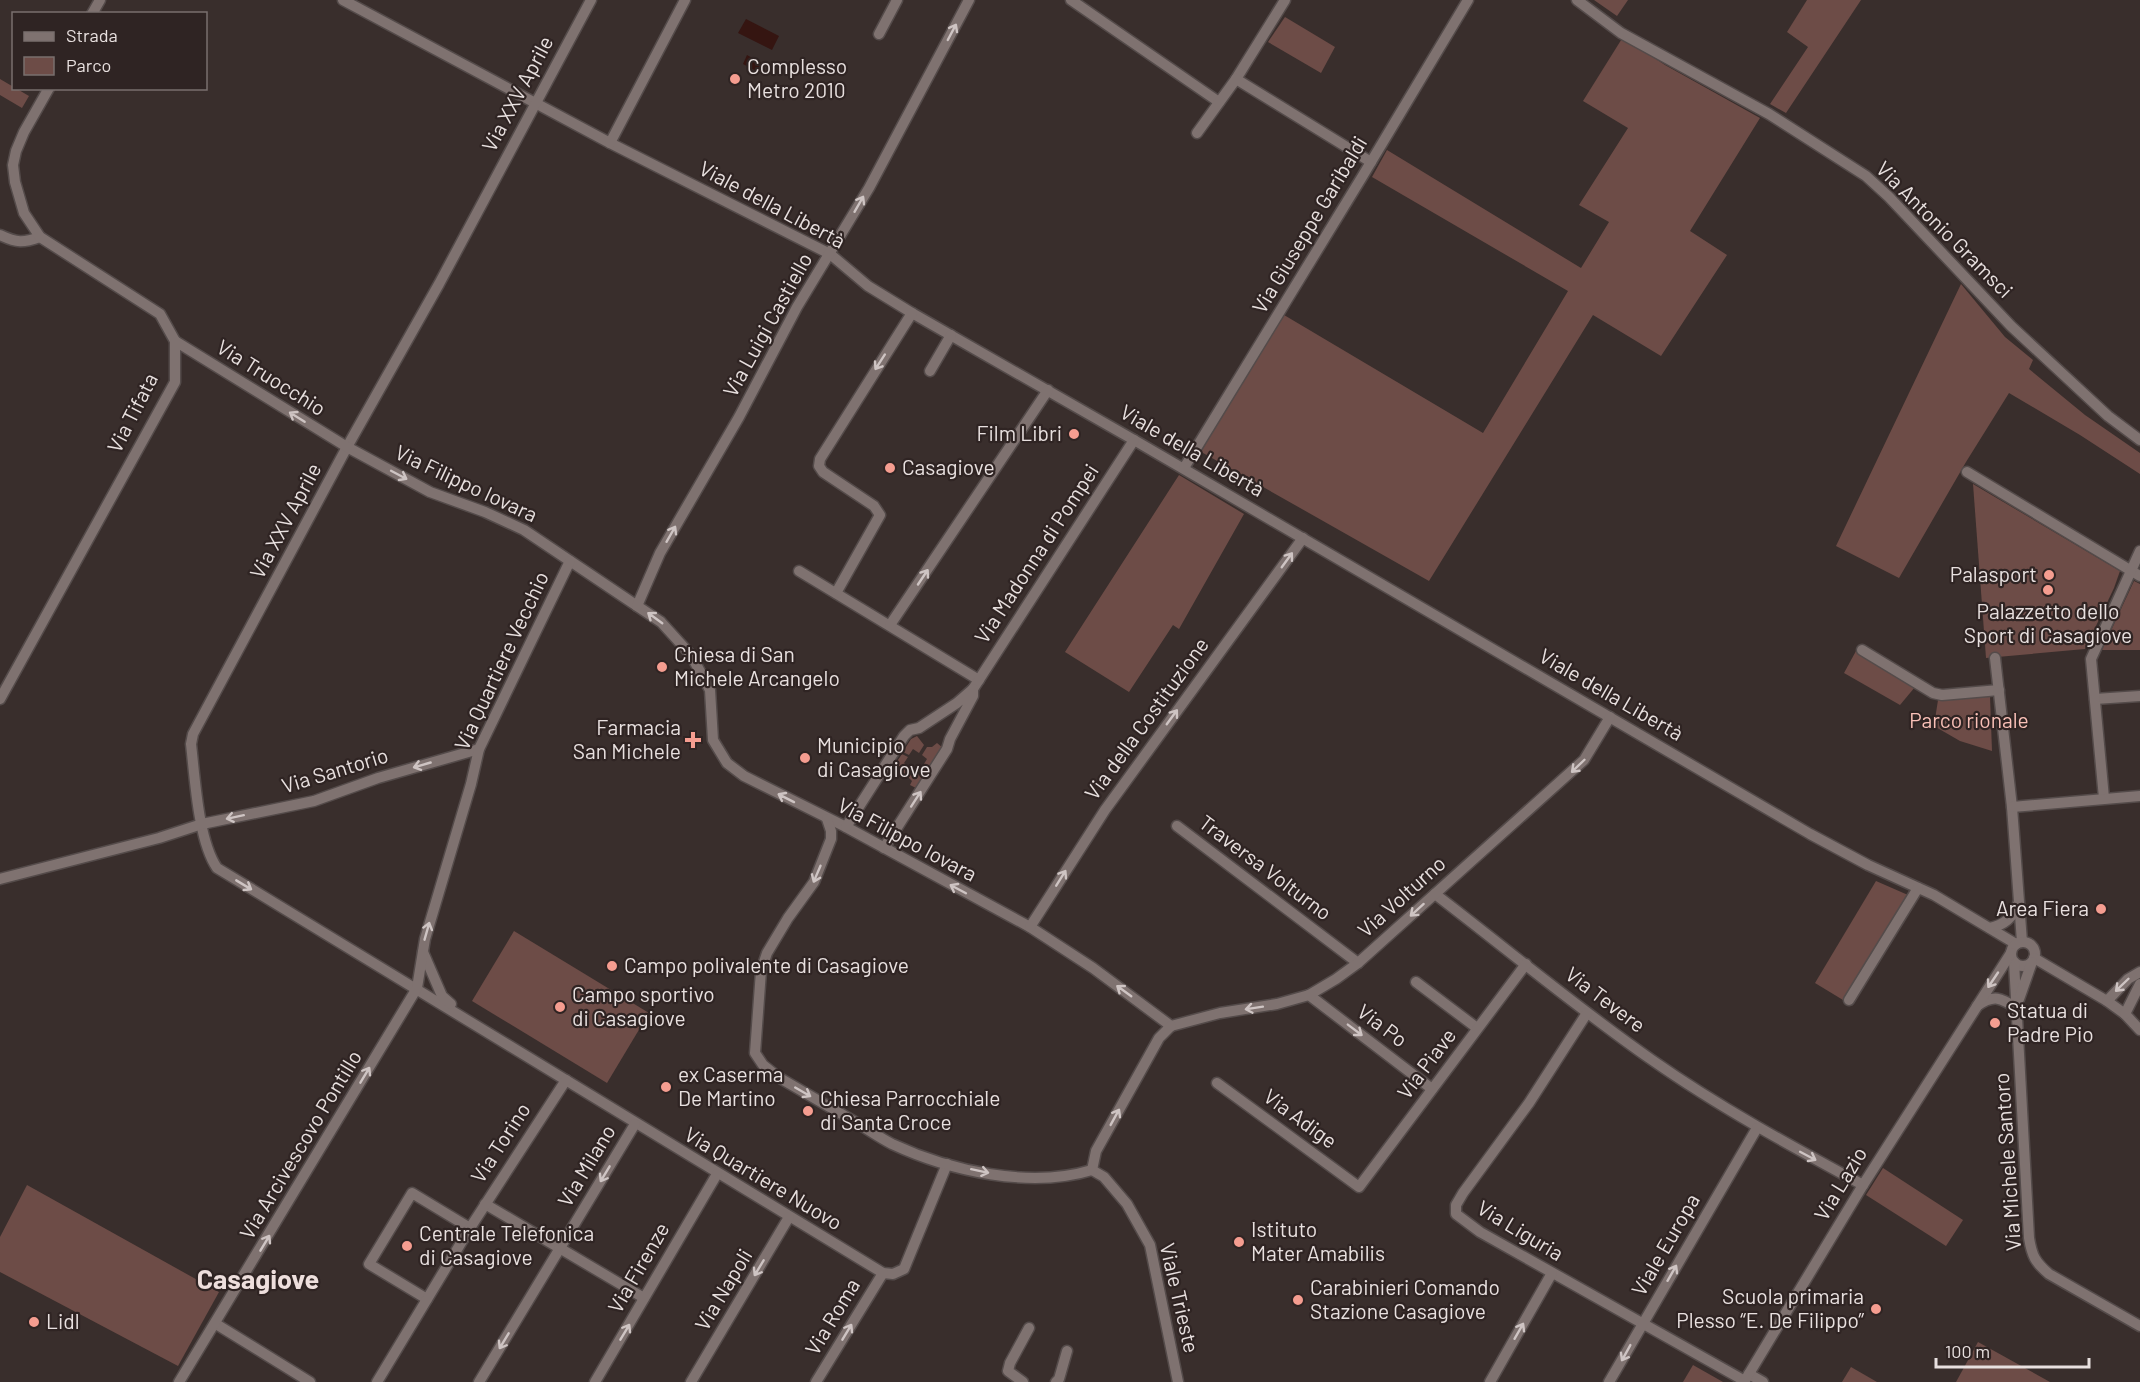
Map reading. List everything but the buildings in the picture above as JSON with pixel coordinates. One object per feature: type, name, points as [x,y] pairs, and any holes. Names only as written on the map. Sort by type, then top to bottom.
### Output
[{"type":"street","name":"Viale della Libertà","points":[[343,0],[610,143],[830,254],[868,286],[912,313],[1184,468],[1810,834],[1949,904],[1990,928],[2015,950],[2032,946],[2033,960],[2051,967],[2107,1001],[2125,1014],[2140,1030]]},
{"type":"street","name":"Via XXV Aprile","points":[[417,988],[217,868],[212,860],[202,824],[191,744],[193,734],[347,447],[439,284],[591,0]]},
{"type":"street","points":[[610,143],[685,0]]},
{"type":"street","points":[[879,34],[897,0]]},
{"type":"street","name":"Via Luigi Castiello","points":[[637,606],[660,553],[739,417],[797,308],[869,188],[969,0]]},
{"type":"street","points":[[1071,0],[1219,102]]},
{"type":"street","points":[[1197,134],[1236,78],[1285,0]]},
{"type":"street","name":"Via Giuseppe Garibaldi","points":[[1184,468],[1468,0]]},
{"type":"street","name":"Via Antonio Gramsci","points":[[1577,0],[1621,33],[1769,114],[1866,176],[1890,197],[2011,326],[2108,416],[2140,440]]},
{"type":"street","points":[[1236,78],[1371,162]]},
{"type":"street","name":"Via Tifata","points":[[0,699],[174,382],[175,342],[160,314],[40,237],[24,213],[15,182],[16,150],[48,90]]},
{"type":"street","points":[[0,235],[10,240],[24,242],[40,237]]},
{"type":"street","points":[[836,593],[880,514],[848,484],[823,472],[819,466],[822,454],[912,313]]},
{"type":"street","points":[[930,371],[951,335]]},
{"type":"street","name":"Via Truocchio","points":[[175,342],[347,447]]},
{"type":"street","points":[[890,625],[1048,390]]},
{"type":"street","name":"Via Madonna di Pompei","points":[[976,684],[1134,440]]},
{"type":"street","name":"Via Filippo Iovara","points":[[347,447],[430,492],[485,512],[524,530],[661,622],[692,655],[710,690],[713,740],[727,763],[744,776],[846,827],[1030,927],[1093,968],[1171,1026]]},
{"type":"street","points":[[1968,472],[2135,574]]},
{"type":"street","name":"Via della Costituzione","points":[[1030,927],[1105,810],[1303,538]]},
{"type":"street","points":[[2104,798],[2091,659],[2135,574],[2140,551]]},
{"type":"street","name":"Via Quartiere Vecchio","points":[[417,988],[425,939],[471,784],[479,748],[570,561]]},
{"type":"street","points":[[799,571],[890,625],[976,684]]},
{"type":"street","points":[[1862,651],[1933,693],[1942,695],[1999,690]]},
{"type":"street","name":"Via Michele Santoro","points":[[1995,658],[2012,807],[2019,901],[2015,950],[2029,1238],[2036,1262],[2049,1274],[2140,1326]]},
{"type":"street","points":[[846,827],[904,736],[910,730],[919,728],[957,704],[976,684]]},
{"type":"street","points":[[884,848],[947,749],[976,684]]},
{"type":"street","points":[[2095,699],[2140,696]]},
{"type":"street","name":"Via Volturno","points":[[1171,1026],[1220,1013],[1277,1004],[1309,995],[1358,963],[1584,760],[1610,717]]},
{"type":"street","name":"Via Santorio","points":[[0,879],[159,838],[202,824],[314,801],[378,778],[479,748]]},
{"type":"street","points":[[2012,807],[2140,796]]},
{"type":"street","points":[[827,819],[831,839],[814,882],[788,918],[767,953],[760,971],[755,1053],[763,1065],[778,1077],[892,1143],[947,1164],[999,1176],[1030,1178],[1078,1174],[1092,1170],[1096,1151],[1159,1038],[1171,1026]]},
{"type":"street","name":"Traversa Volturno","points":[[1177,826],[1358,963]]},
{"type":"street","points":[[1849,1000],[1918,888]]},
{"type":"street","name":"Via Tevere","points":[[1435,894],[1587,1013],[1652,1060],[1757,1128],[1863,1185]]},
{"type":"street","points":[[1990,928],[2010,918],[2015,913],[2019,901]]},
{"type":"street","points":[[2015,950],[2025,966],[2033,960]]},
{"type":"street","name":"Via Lazio","points":[[1746,1379],[1863,1185],[1975,1008],[2015,950]]},
{"type":"street","points":[[423,951],[442,996],[466,1019]]},
{"type":"street","name":"Via Michele Santoro","points":[[2017,1008],[2022,987],[2033,960]]},
{"type":"street","name":"Via Piave","points":[[1359,1187],[1526,964]]},
{"type":"street","points":[[2028,977],[2039,970],[2051,967]]},
{"type":"street","points":[[2107,1001],[2128,979],[2140,972]]},
{"type":"street","points":[[1416,982],[1478,1028]]},
{"type":"street","points":[[2125,1014],[2140,984]]},
{"type":"street","name":"Via Quartiere Nuovo","points":[[417,988],[635,1124],[883,1273]]},
{"type":"street","name":"Via Arcivescovo Pontillo","points":[[180,1382],[417,988]]},
{"type":"street","name":"Via Po","points":[[1309,995],[1432,1089]]},
{"type":"street","points":[[1975,1008],[1987,999],[1997,998],[2017,1008]]},
{"type":"street","name":"Via Liguria","points":[[1587,1013],[1529,1103],[1463,1193],[1456,1205],[1456,1214],[1480,1232],[1694,1353],[1746,1379],[1763,1382]]},
{"type":"street","name":"Via Torino","points":[[377,1382],[485,1204],[566,1080]]},
{"type":"street","name":"Via Adige","points":[[1217,1083],[1359,1187]]},
{"type":"street","name":"Via Milano","points":[[479,1382],[635,1124]]},
{"type":"street","name":"Viale Europa","points":[[1610,1382],[1757,1128]]},
{"type":"street","points":[[883,1273],[893,1274],[904,1269],[947,1164]]},
{"type":"street","name":"Viale Trieste","points":[[1092,1170],[1104,1177],[1127,1204],[1150,1245],[1178,1382]]},
{"type":"street","name":"Via Firenze","points":[[595,1382],[717,1173]]},
{"type":"street","points":[[428,1299],[369,1264],[412,1193],[470,1228]]},
{"type":"street","points":[[485,1204],[644,1298]]},
{"type":"street","name":"Via Napoli","points":[[692,1382],[789,1217]]},
{"type":"street","name":"Via Roma","points":[[816,1382],[883,1273]]},
{"type":"street","points":[[1490,1382],[1552,1273]]},
{"type":"street","points":[[216,1324],[305,1381]]},
{"type":"street","points":[[1023,1382],[1008,1371],[1029,1328]]},
{"type":"street","points":[[1058,1381],[1067,1351]]},
{"type":"green space","points":[[1594,0],[1628,0],[1617,16]]},
{"type":"green space","points":[[1807,0],[1861,0],[1786,113],[1770,104],[1808,47],[1787,32]]},
{"type":"green space","points":[[1285,17],[1335,47],[1321,73],[1268,42]]},
{"type":"green space","points":[[1623,37],[1665,65],[1760,118],[1690,231],[1727,255],[1661,356],[1593,315],[1429,581],[1196,449],[1279,312],[1483,433],[1568,291],[1372,177],[1387,150],[1581,268],[1609,222],[1579,205],[1628,128],[1583,101]]},
{"type":"green space","points":[[0,79],[12,86],[12,90],[19,90],[29,96],[22,108],[0,95]]},
{"type":"green space","points":[[1961,284],[2005,337],[2033,360],[2029,369],[2085,415],[2140,453],[2140,474],[2009,393],[1899,578],[1836,546]]},
{"type":"green space","points":[[1179,475],[1244,514],[1179,629],[1173,625],[1129,692],[1065,652]]},
{"type":"green space","name":"Palasport","points":[[1973,484],[2120,571],[2085,649],[1986,658]]},
{"type":"green space","points":[[2134,581],[2140,584],[2140,650],[2102,650]]},
{"type":"green space","points":[[1856,651],[1915,687],[1900,705],[1844,673]]},
{"type":"green space","name":"Parco rionale","points":[[1990,696],[1992,751],[1960,741],[1934,726],[1938,700]]},
{"type":"green space","points":[[917,736],[924,745],[919,753],[913,749],[909,755],[903,752],[911,739]]},
{"type":"green space","points":[[937,743],[943,748],[918,789],[910,785],[912,781],[908,777],[913,769],[919,772],[927,759],[922,755],[927,747],[932,747]]},
{"type":"green space","points":[[902,754],[908,757],[904,763],[910,767],[905,774],[896,775],[890,772]]},
{"type":"green space","points":[[1876,881],[1908,895],[1843,1000],[1815,983]]},
{"type":"green space","name":"Campo sportivo di Casagiove","points":[[514,931],[649,1013],[607,1083],[472,1001]]},
{"type":"green space","points":[[1883,1168],[1963,1220],[1946,1246],[1866,1195]]},
{"type":"green space","points":[[27,1185],[219,1292],[178,1366],[0,1272],[0,1237]]},
{"type":"green space","points":[[1978,1342],[2050,1382],[1956,1382]]},
{"type":"green space","points":[[1693,1365],[1723,1382],[1683,1382]]},
{"type":"green space","points":[[1851,1367],[1877,1382],[1842,1382]]},
{"type":"shaded area","points":[[746,19],[779,36],[772,50],[738,33]]},
{"type":"shaded area","points":[[747,55],[765,65],[760,73],[743,64]]},
{"type":"place","name":"Complesso Metro 2010","points":[[735,79]]},
{"type":"place","name":"Film Libri","points":[[1074,434]]},
{"type":"place","name":"Casagiove","points":[[890,468]]},
{"type":"place","name":"Palasport","points":[[2049,575]]},
{"type":"place","name":"Palazzetto dello Sport di Casagiove","points":[[2048,590]]},
{"type":"place","name":"Chiesa di San Michele Arcangelo","points":[[662,667]]},
{"type":"place","name":"Farmacia San Michele","points":[[693,740]]},
{"type":"place","name":"Municipio di Casagiove","points":[[805,758]]},
{"type":"place","name":"Area Fiera","points":[[2101,909]]},
{"type":"place","name":"Campo polivalente di Casagiove","points":[[612,966]]},
{"type":"place","name":"Campo sportivo di Casagiove","points":[[560,1007]]},
{"type":"place","name":"Statua di Padre Pio","points":[[1995,1023]]},
{"type":"place","name":"ex Caserma De Martino","points":[[666,1087]]},
{"type":"place","name":"Chiesa Parrocchiale di Santa Croce","points":[[808,1111]]},
{"type":"place","name":"Istituto Mater Amabilis","points":[[1239,1242]]},
{"type":"place","name":"Centrale Telefonica di Casagiove","points":[[407,1246]]},
{"type":"place","name":"Carabinieri Comando Stazione Casagiove","points":[[1298,1300]]},
{"type":"place","name":"Scuola primaria Plesso “E. De Filippo”","points":[[1876,1309]]},
{"type":"place","name":"Lidl","points":[[34,1322]]},
{"type":"district","name":"Casagiove","points":[[258,1280]]}]
